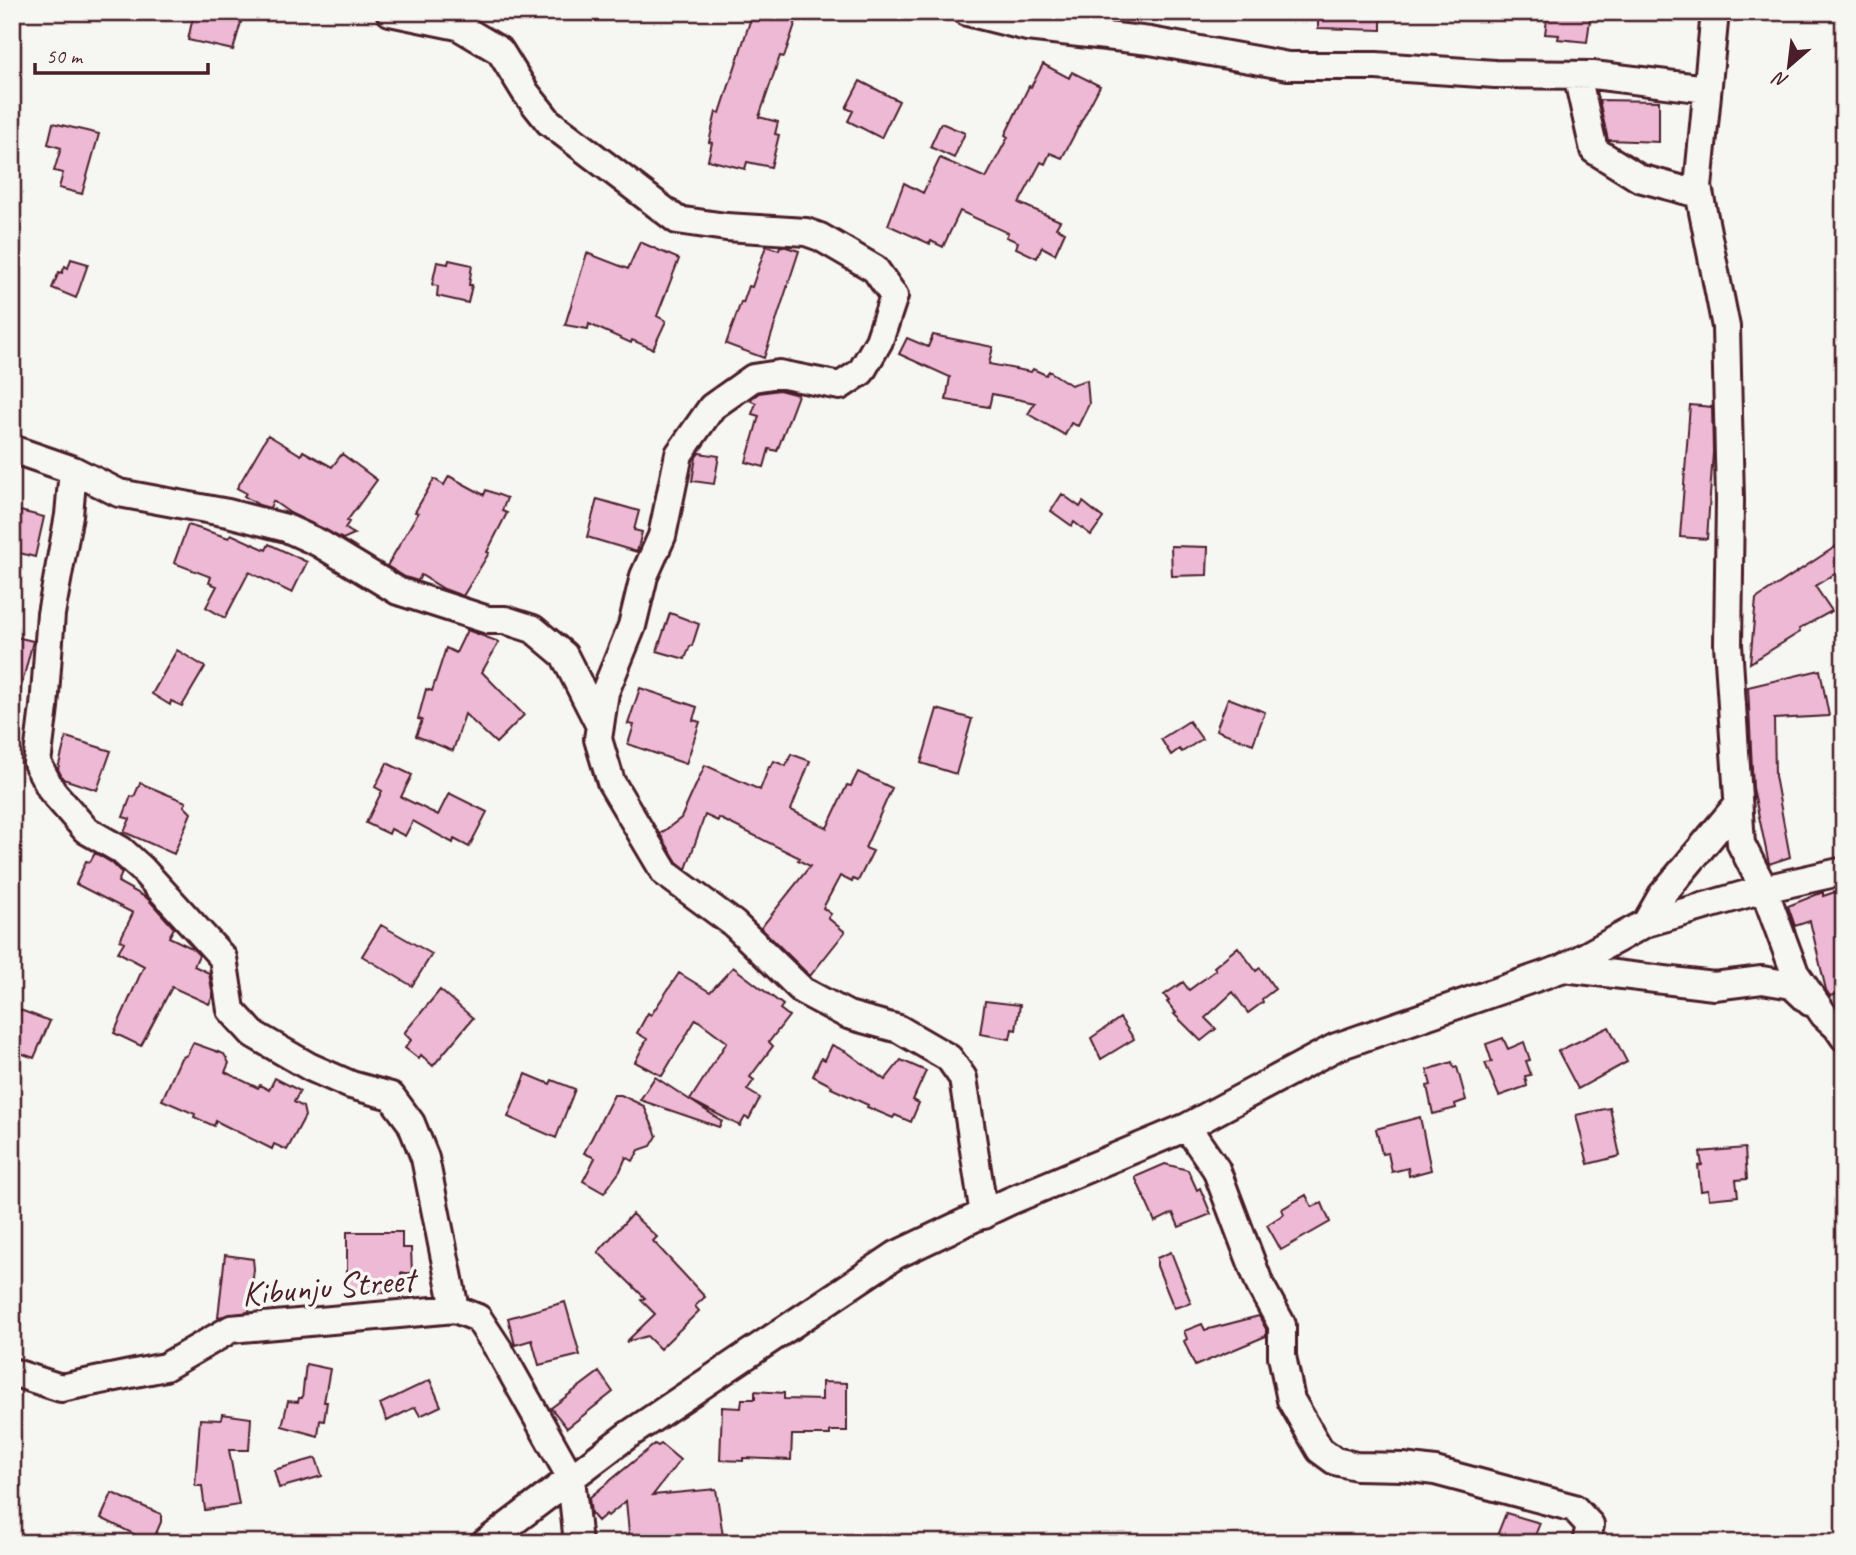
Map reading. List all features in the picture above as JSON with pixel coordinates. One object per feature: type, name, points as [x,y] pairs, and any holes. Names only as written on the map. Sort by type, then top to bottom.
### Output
[{"type":"street","points":[[390,12],[458,26],[500,51],[526,93],[549,122],[677,220],[726,227],[806,232],[820,237],[875,269],[894,296],[879,341],[862,372],[840,386],[779,374],[753,378],[712,407],[679,454],[662,536],[644,576],[632,626],[606,692],[598,739],[611,782],[665,873],[734,924],[803,991],[848,1015],[899,1029],[949,1058],[963,1079],[984,1214]]},
{"type":"street","points":[[967,12],[1027,27],[1150,41],[1288,66],[1376,66],[1495,74],[1577,75],[1707,89]]},
{"type":"street","points":[[1715,12],[1699,194],[1726,327],[1730,500],[1727,645],[1741,844],[1764,889],[1795,972],[1824,1015]]},
{"type":"street","points":[[1577,75],[1594,150],[1639,178],[1699,194]]},
{"type":"street","points":[[12,449],[73,470],[119,492],[229,513],[286,528],[319,543],[398,591],[488,620],[505,620],[533,629],[564,655],[600,726]]},
{"type":"street","points":[[73,470],[69,515],[51,614],[37,763],[52,791],[86,830],[121,850],[142,869],[223,958],[231,1010],[253,1034],[310,1067],[351,1085],[391,1096],[411,1123],[425,1158],[455,1310]]},
{"type":"street","points":[[1646,923],[1662,895],[1738,804]]},
{"type":"street","points":[[485,1543],[628,1436],[896,1255],[1010,1201],[1187,1127],[1336,1047],[1564,968],[1646,923],[1764,889],[1844,872]]},
{"type":"street","points":[[1564,968],[1714,986],[1762,980],[1792,985],[1844,1037]]},
{"type":"street","points":[[1187,1127],[1216,1169],[1260,1285],[1282,1325],[1282,1356],[1291,1400],[1320,1450],[1335,1461],[1356,1466],[1435,1471],[1574,1508],[1590,1525],[1586,1543]]},
{"type":"street","name":"Kibunju Street","points":[[12,1372],[61,1388],[165,1367],[230,1329],[455,1310],[478,1318],[501,1353],[571,1478]]},
{"type":"street","points":[[571,1478],[578,1543]]},
{"type":"building","points":[[194,12],[244,12],[233,50],[188,40]]},
{"type":"building","points":[[753,12],[799,12],[759,117],[778,122],[775,134],[779,135],[771,167],[747,162],[745,169],[708,160],[716,112],[720,113]]},
{"type":"building","points":[[1318,12],[1381,12],[1381,30],[1318,28]]},
{"type":"building","points":[[1548,12],[1591,12],[1587,42],[1558,39],[1559,35],[1545,34]]},
{"type":"building","points":[[1043,64],[1069,78],[1072,72],[1100,86],[1062,158],[1050,153],[1045,164],[1041,162],[1019,203],[1060,221],[1056,228],[1065,232],[1055,254],[1042,247],[1037,258],[1016,248],[1018,242],[1006,237],[1008,233],[960,211],[943,247],[888,225],[904,183],[923,193],[940,158],[986,178],[1008,137],[1005,135],[1029,86],[1031,87]]},
{"type":"building","points":[[860,81],[899,101],[881,138],[848,121],[853,111],[846,108]]},
{"type":"building","points":[[1599,100],[1659,101],[1659,142],[1608,140]]},
{"type":"building","points":[[53,123],[99,134],[82,194],[59,188],[63,173],[54,171],[61,148],[48,144]]},
{"type":"building","points":[[941,123],[965,133],[954,158],[930,147]]},
{"type":"building","points":[[640,242],[679,259],[657,316],[666,321],[653,349],[632,340],[631,343],[589,324],[588,329],[565,325],[587,253],[628,269]]},
{"type":"building","points":[[766,246],[799,251],[764,358],[726,344],[741,302],[743,303],[749,286],[752,287]]},
{"type":"building","points":[[71,259],[88,264],[76,298],[52,288],[59,272],[62,273],[65,266],[68,268]]},
{"type":"building","points":[[449,260],[472,265],[468,303],[437,296],[438,286],[432,285],[437,262],[448,264]]},
{"type":"building","points":[[933,335],[993,347],[989,364],[1031,372],[1033,369],[1046,375],[1049,371],[1071,385],[1087,380],[1089,404],[1078,426],[1071,423],[1065,435],[1028,414],[1035,403],[992,394],[989,407],[946,400],[950,377],[899,354],[907,338],[928,347]]},
{"type":"building","points":[[779,390],[798,395],[777,451],[769,449],[764,467],[746,462],[759,416],[752,414],[756,403],[751,401],[752,398],[759,393]]},
{"type":"building","points":[[1690,405],[1712,407],[1713,452],[1707,539],[1680,537]]},
{"type":"building","points":[[268,435],[301,455],[303,451],[332,467],[342,454],[377,480],[347,521],[349,522],[345,528],[354,534],[343,539],[290,513],[273,501],[270,508],[259,505],[237,488]]},
{"type":"building","points":[[699,453],[719,456],[714,484],[692,481]]},
{"type":"building","points":[[449,476],[484,495],[486,490],[507,498],[502,511],[507,513],[487,552],[489,553],[463,596],[444,589],[421,575],[418,581],[387,566],[434,479],[444,485]]},
{"type":"building","points":[[1062,494],[1080,507],[1083,502],[1103,518],[1091,535],[1074,522],[1072,526],[1051,511]]},
{"type":"building","points":[[597,499],[639,511],[634,530],[642,532],[637,552],[587,537]]},
{"type":"building","points":[[12,509],[44,517],[35,557],[12,551]]},
{"type":"building","points":[[188,525],[229,538],[231,534],[266,550],[269,544],[307,562],[292,593],[249,572],[225,618],[206,607],[217,586],[209,583],[211,577],[174,563]]},
{"type":"building","points":[[1844,541],[1844,568],[1815,586],[1832,611],[1799,629],[1800,632],[1750,663],[1756,599]]},
{"type":"building","points":[[1171,546],[1208,547],[1207,575],[1172,576]]},
{"type":"building","points":[[670,613],[699,624],[685,659],[657,651]]},
{"type":"building","points":[[467,630],[499,642],[482,672],[524,715],[496,743],[465,714],[453,751],[416,736],[422,720],[418,719],[426,689],[432,691],[446,648],[456,653]]},
{"type":"building","points":[[12,636],[33,641],[19,695],[12,694]]},
{"type":"building","points":[[177,650],[205,667],[182,706],[171,701],[170,705],[152,694]]},
{"type":"building","points":[[1820,670],[1829,716],[1774,719],[1775,776],[1790,857],[1769,864],[1753,788],[1748,687]]},
{"type":"building","points":[[640,688],[697,707],[693,720],[700,722],[686,764],[628,744],[634,725],[628,724]]},
{"type":"building","points":[[1228,698],[1265,712],[1253,744],[1216,730]]},
{"type":"building","points":[[937,709],[972,719],[956,774],[921,763]]},
{"type":"building","points":[[1189,721],[1202,739],[1182,752],[1179,749],[1171,755],[1161,739]]},
{"type":"building","points":[[66,737],[111,751],[97,790],[63,779],[58,769]]},
{"type":"building","points":[[791,754],[810,761],[791,810],[827,828],[847,785],[851,786],[858,772],[892,788],[865,848],[873,851],[858,881],[853,879],[852,882],[840,876],[823,908],[831,914],[828,918],[845,932],[810,976],[761,928],[810,866],[798,860],[800,858],[719,818],[718,821],[705,815],[686,869],[677,862],[660,834],[681,818],[705,765],[760,790],[774,761],[786,766]]},
{"type":"building","points":[[387,763],[412,775],[401,797],[438,815],[449,793],[487,812],[469,847],[454,839],[453,843],[413,821],[405,836],[391,829],[389,834],[366,823],[382,791],[375,787]]},
{"type":"building","points":[[140,783],[186,802],[184,806],[191,813],[174,854],[124,832],[130,819],[123,817],[131,796],[134,797]]},
{"type":"building","points":[[95,853],[122,873],[118,882],[147,898],[174,928],[169,937],[192,948],[199,955],[194,966],[209,973],[213,996],[209,1004],[172,987],[141,1046],[114,1033],[144,966],[118,952],[124,942],[120,940],[133,913],[76,884],[86,861],[90,862]]},
{"type":"building","points":[[1844,889],[1844,992],[1830,996],[1826,990],[1810,921],[1795,926],[1788,906],[1823,892],[1823,896]]},
{"type":"building","points":[[381,925],[432,954],[412,986],[362,956]]},
{"type":"building","points":[[1238,947],[1256,971],[1260,968],[1275,989],[1248,1013],[1233,992],[1205,1018],[1216,1029],[1201,1041],[1174,1014],[1176,1013],[1164,995],[1183,982],[1189,990],[1216,970],[1214,967]]},
{"type":"building","points":[[733,967],[783,1005],[780,1009],[789,1016],[769,1042],[773,1046],[750,1077],[754,1080],[747,1090],[760,1098],[749,1119],[745,1117],[740,1126],[690,1100],[727,1042],[696,1019],[662,1076],[635,1062],[647,1039],[637,1033],[648,1013],[651,1015],[679,973],[710,992]]},
{"type":"building","points":[[440,990],[473,1018],[433,1066],[421,1055],[419,1059],[405,1048],[411,1040],[404,1033]]},
{"type":"building","points":[[985,1001],[1020,1005],[1016,1030],[1012,1029],[1010,1039],[980,1034]]},
{"type":"building","points":[[12,1007],[50,1021],[34,1058],[12,1050]]},
{"type":"building","points":[[1120,1018],[1134,1039],[1101,1059],[1091,1038]]},
{"type":"building","points":[[1609,1027],[1627,1062],[1578,1089],[1558,1051]]},
{"type":"building","points":[[1503,1038],[1508,1049],[1524,1042],[1530,1060],[1526,1061],[1531,1075],[1525,1076],[1527,1086],[1499,1096],[1485,1063],[1492,1062],[1486,1044]]},
{"type":"building","points":[[193,1043],[224,1054],[229,1063],[225,1072],[258,1088],[260,1085],[269,1090],[275,1078],[300,1091],[294,1102],[303,1107],[305,1116],[287,1150],[274,1144],[272,1149],[216,1121],[214,1126],[194,1117],[195,1114],[162,1100],[181,1058],[187,1055]]},
{"type":"building","points":[[832,1045],[847,1052],[885,1080],[901,1060],[926,1071],[913,1100],[919,1103],[911,1122],[867,1107],[868,1105],[831,1088],[832,1086],[813,1076],[821,1058],[825,1060]]},
{"type":"building","points":[[1452,1062],[1454,1068],[1457,1067],[1466,1100],[1455,1104],[1456,1108],[1433,1114],[1427,1086],[1431,1085],[1427,1070]]},
{"type":"building","points":[[526,1074],[550,1084],[552,1080],[575,1089],[556,1138],[508,1117]]},
{"type":"building","points":[[655,1077],[722,1121],[719,1127],[640,1100]]},
{"type":"building","points":[[614,1095],[621,1095],[644,1106],[657,1136],[651,1146],[639,1150],[633,1161],[626,1157],[620,1171],[604,1193],[583,1181],[595,1158],[584,1153]]},
{"type":"building","points":[[1610,1108],[1620,1156],[1588,1164],[1576,1115]]},
{"type":"building","points":[[1420,1117],[1431,1170],[1409,1176],[1408,1168],[1392,1172],[1388,1153],[1382,1154],[1376,1129]]},
{"type":"building","points":[[1745,1148],[1747,1179],[1736,1180],[1738,1196],[1709,1199],[1708,1190],[1701,1191],[1698,1166],[1702,1165],[1700,1152]]},
{"type":"building","points":[[1165,1164],[1188,1170],[1197,1190],[1200,1188],[1211,1214],[1179,1227],[1173,1213],[1155,1222],[1135,1177]]},
{"type":"building","points":[[1306,1195],[1312,1207],[1322,1203],[1330,1222],[1281,1250],[1267,1225],[1284,1214],[1282,1209]]},
{"type":"building","points":[[632,1214],[657,1237],[653,1241],[705,1297],[695,1306],[699,1311],[660,1349],[647,1336],[626,1342],[655,1314],[641,1300],[645,1298],[598,1252]]},
{"type":"building","points":[[347,1232],[402,1232],[402,1248],[411,1248],[412,1273],[401,1273],[402,1289],[384,1289],[384,1293],[347,1293]]},
{"type":"building","points":[[1171,1252],[1191,1303],[1174,1308],[1157,1266],[1157,1258]]},
{"type":"building","points":[[225,1255],[253,1259],[254,1269],[249,1312],[218,1317]]},
{"type":"building","points":[[565,1302],[580,1355],[539,1365],[532,1340],[515,1345],[508,1318]]},
{"type":"building","points":[[1259,1316],[1266,1329],[1266,1336],[1195,1366],[1184,1341],[1187,1339],[1184,1331],[1202,1324],[1205,1330]]},
{"type":"building","points":[[306,1364],[330,1369],[324,1402],[327,1402],[324,1421],[320,1420],[318,1436],[282,1426],[288,1401],[298,1402],[299,1398],[302,1398]]},
{"type":"building","points":[[599,1372],[613,1392],[567,1428],[551,1408]]},
{"type":"building","points":[[430,1380],[441,1406],[420,1416],[415,1407],[387,1421],[380,1404]]},
{"type":"building","points":[[822,1382],[847,1383],[847,1431],[830,1431],[830,1435],[792,1435],[791,1460],[720,1460],[722,1407],[741,1408],[742,1399],[755,1399],[755,1391],[784,1393],[784,1399],[822,1400]]},
{"type":"building","points":[[222,1414],[251,1418],[249,1450],[229,1450],[239,1505],[205,1510],[202,1486],[195,1486],[200,1419],[221,1420]]},
{"type":"building","points":[[655,1444],[661,1444],[680,1460],[653,1495],[716,1489],[724,1543],[630,1543],[626,1501],[598,1521],[591,1513],[589,1498]]},
{"type":"building","points":[[316,1458],[322,1476],[279,1488],[274,1470]]},
{"type":"building","points":[[112,1493],[161,1514],[161,1522],[152,1543],[101,1518]]},
{"type":"building","points":[[1506,1513],[1540,1523],[1532,1543],[1494,1543]]}]
